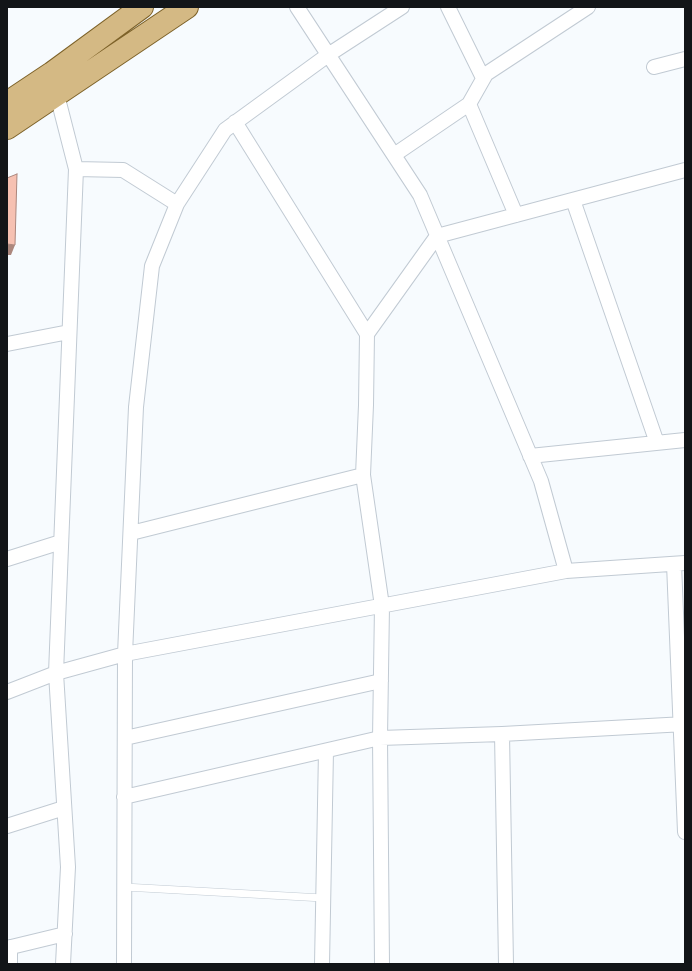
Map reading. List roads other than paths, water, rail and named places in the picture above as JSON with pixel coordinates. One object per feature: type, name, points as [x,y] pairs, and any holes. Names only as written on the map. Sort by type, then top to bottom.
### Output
[{"type":"main road","points":[[7,128],[187,7]]},
{"type":"main road","points":[[7,103],[52,73],[140,8]]},
{"type":"street","points":[[297,7],[420,195],[541,481],[566,571]]},
{"type":"street","points":[[124,964],[125,654],[136,407],[152,266],[177,204],[224,130],[328,54],[402,7]]},
{"type":"street","points":[[448,7],[483,78]]},
{"type":"street","points":[[394,155],[469,104],[483,78],[588,7]]},
{"type":"street","points":[[654,67],[685,59]]},
{"type":"street","points":[[52,73],[76,169],[56,673],[68,867],[63,964]]},
{"type":"street","points":[[469,104],[516,215]]},
{"type":"street","points":[[235,122],[367,334],[363,474],[382,606],[380,738],[382,964]]},
{"type":"street","points":[[76,169],[123,170],[177,204]]},
{"type":"street","points":[[367,334],[437,236],[685,170]]},
{"type":"street","points":[[573,200],[657,443]]},
{"type":"street","points":[[7,344],[69,332]]},
{"type":"street","points":[[530,456],[685,440]]},
{"type":"street","points":[[130,533],[363,474]]},
{"type":"street","points":[[7,559],[61,542]]},
{"type":"street","points":[[7,692],[56,673],[125,654],[566,571],[679,563],[685,832]]},
{"type":"street","points":[[125,738],[381,681]]},
{"type":"street","points":[[124,797],[380,738],[502,734],[683,724]]},
{"type":"street","points":[[502,734],[506,964]]},
{"type":"street","points":[[322,964],[326,751]]},
{"type":"street","points":[[7,826],[64,808]]},
{"type":"street","points":[[10,964],[9,947],[65,934]]},
{"type":"lane","points":[[124,887],[323,898]]}]
